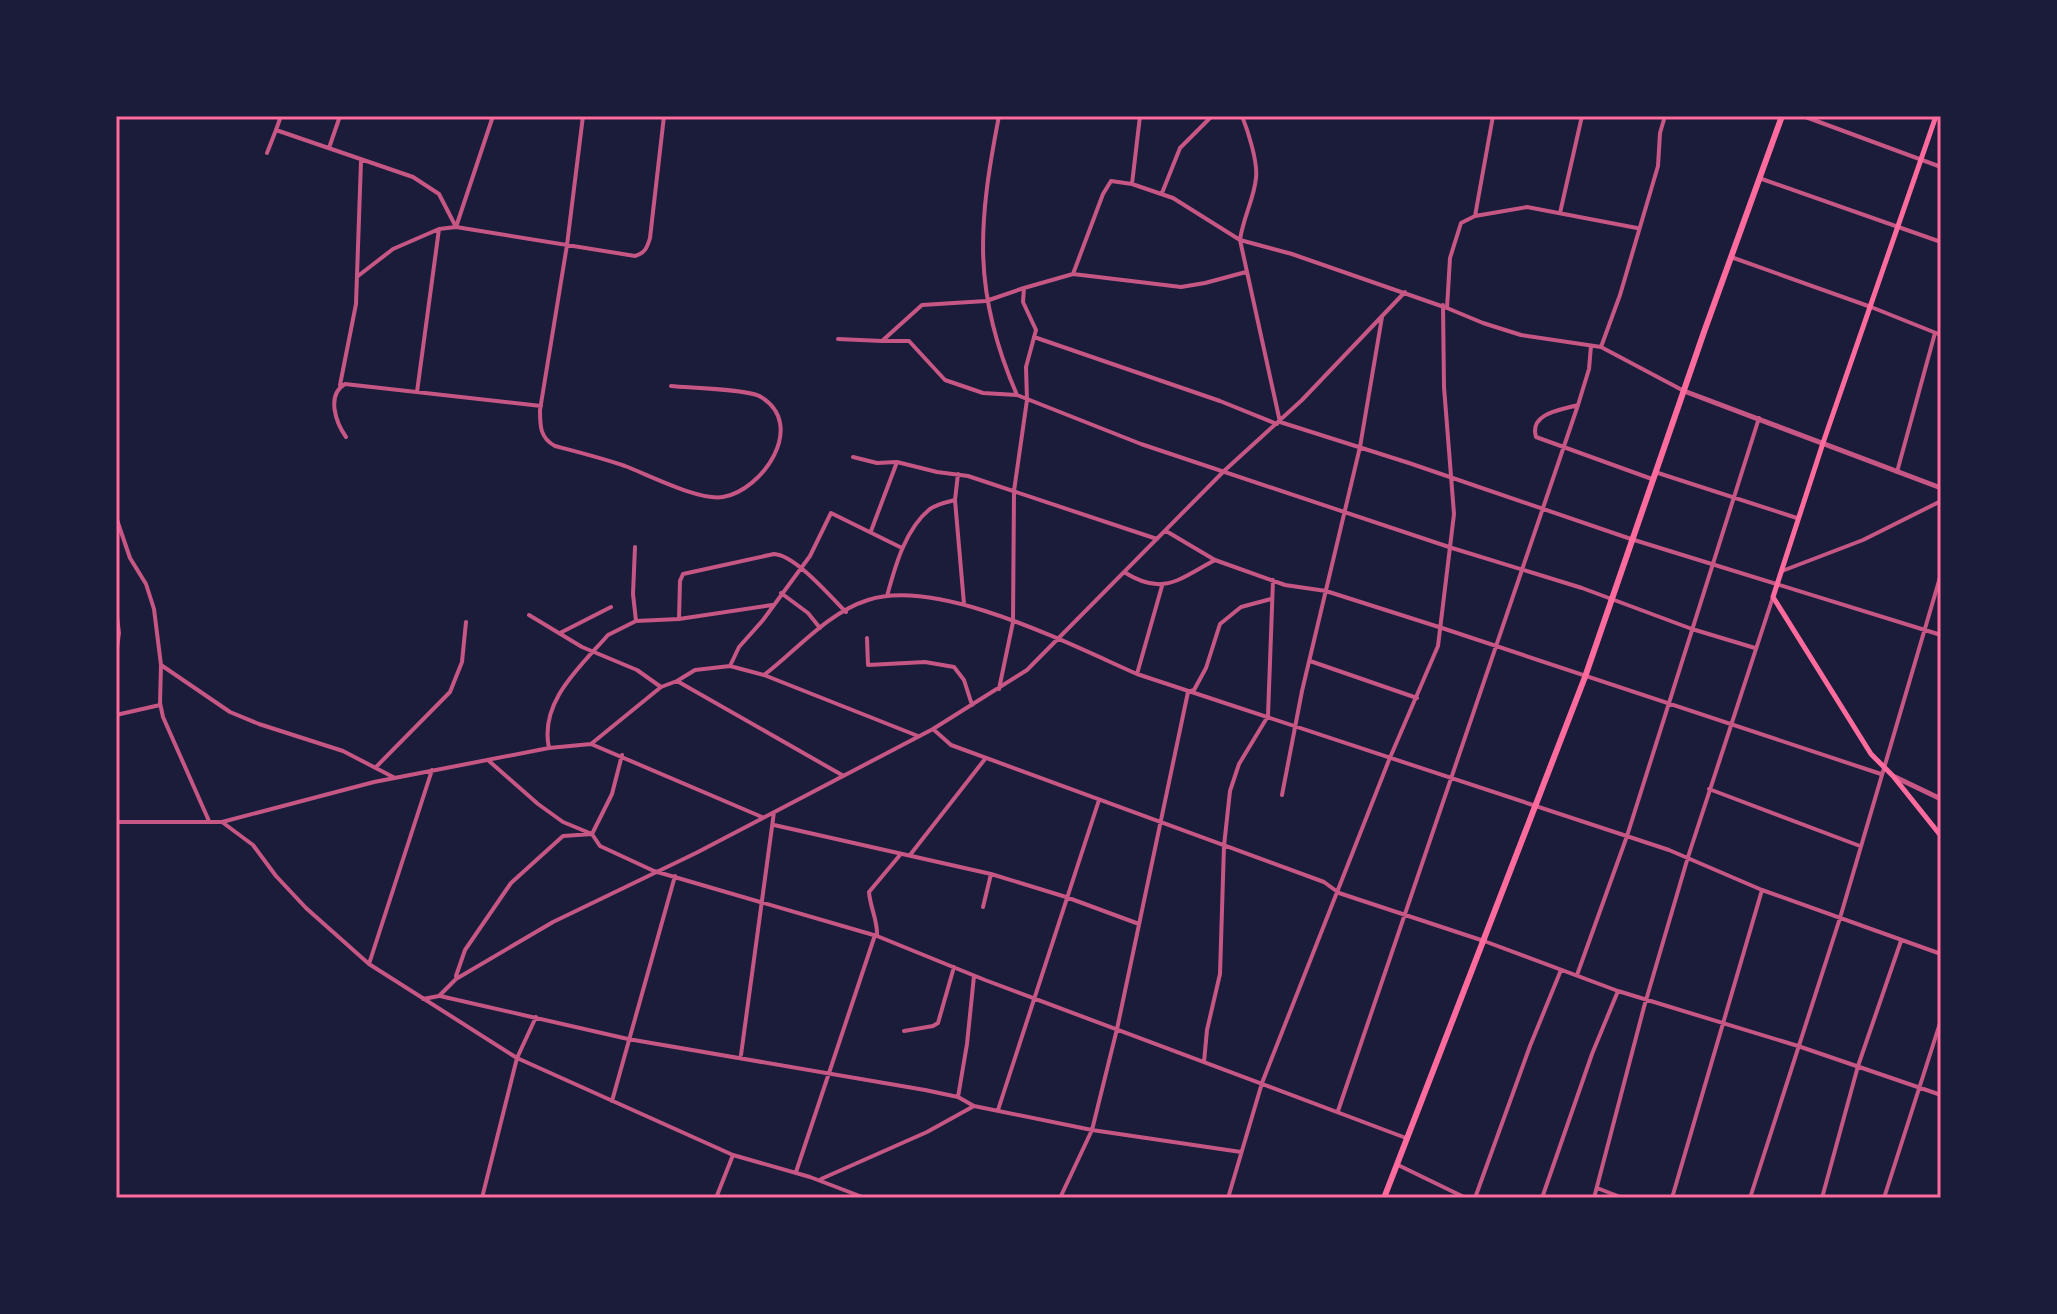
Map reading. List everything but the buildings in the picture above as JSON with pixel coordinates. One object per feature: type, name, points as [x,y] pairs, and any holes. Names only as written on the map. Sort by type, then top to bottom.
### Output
[{"type":"highway","points":[[1384,1198],[1585,677],[1653,476],[1782,116]]},
{"type":"main road","points":[[1936,116],[1797,518],[1773,597],[1871,754],[1893,776],[1941,836]]},
{"type":"street","points":[[267,153],[281,116]]},
{"type":"street","points":[[329,148],[340,116]]},
{"type":"street","points":[[456,227],[493,116]]},
{"type":"street","points":[[583,116],[567,245],[541,406],[541,431],[547,442],[555,446],[601,458],[709,496],[724,497],[755,481],[765,470],[778,445],[781,432],[773,406],[759,395],[671,386]]},
{"type":"street","points":[[357,276],[393,249],[439,229],[456,227],[635,256],[642,254],[647,248],[664,116]]},
{"type":"street","points":[[999,116],[989,166],[982,267],[993,335],[1017,395]]},
{"type":"street","points":[[1132,184],[1140,116]]},
{"type":"street","points":[[1201,116],[1206,122]]},
{"type":"street","points":[[1162,193],[1180,148],[1212,116]]},
{"type":"street","points":[[1242,116],[1254,158],[1256,178],[1242,221],[1240,240],[1278,423]]},
{"type":"street","points":[[1475,216],[1493,116]]},
{"type":"street","points":[[1560,213],[1582,116]]},
{"type":"street","points":[[1601,347],[1620,295],[1637,228],[1658,166],[1660,133],[1665,116]]},
{"type":"street","points":[[1803,116],[1941,167]]},
{"type":"street","points":[[276,130],[413,177],[439,194],[456,227]]},
{"type":"street","points":[[346,437],[335,415],[336,394],[353,325],[361,161]]},
{"type":"street","points":[[1759,178],[1941,242]]},
{"type":"street","points":[[1073,274],[1106,188],[1111,181],[1132,184],[1162,193],[1240,240],[1405,292],[1521,335],[1601,347],[1684,391],[1941,488]]},
{"type":"street","points":[[1228,1198],[1262,1083],[1389,760],[1433,663],[1442,628],[1454,514],[1445,306],[1450,258],[1461,223],[1475,216],[1527,207],[1637,228]]},
{"type":"street","points":[[417,392],[439,229]]},
{"type":"street","points":[[1731,257],[1938,334],[1897,472]]},
{"type":"street","points":[[882,341],[922,305],[986,301],[1073,274],[1181,287],[1246,272]]},
{"type":"street","points":[[999,689],[1013,622],[1014,491],[1027,400],[1026,367],[1036,330],[1023,302],[1024,288]]},
{"type":"street","points":[[439,996],[456,979],[553,922],[696,853],[933,729],[1027,670],[1224,471],[1278,423],[1405,292]]},
{"type":"street","points":[[1282,795],[1295,726],[1360,447],[1383,315]]},
{"type":"street","points":[[1034,337],[1278,423],[1360,447],[1631,539],[1941,635]]},
{"type":"street","points":[[838,339],[909,341],[945,380],[983,393],[1017,395],[1141,444],[1755,648]]},
{"type":"street","points":[[1338,1111],[1578,405],[1589,369],[1591,346]]},
{"type":"street","points":[[340,387],[353,384],[541,406]]},
{"type":"street","points":[[1578,405],[1542,416],[1536,423],[1536,437],[1562,448],[1797,518]]},
{"type":"street","points":[[1577,976],[1627,836],[1759,418]]},
{"type":"street","points":[[853,457],[958,474],[1157,539]]},
{"type":"street","points":[[871,531],[897,462]]},
{"type":"street","points":[[958,474],[955,500],[964,604]]},
{"type":"street","points":[[887,596],[902,548],[930,509],[955,500]]},
{"type":"street","points":[[1781,572],[1906,521],[1941,501]]},
{"type":"street","points":[[730,666],[739,647],[816,546],[831,513],[902,548]]},
{"type":"street","points":[[116,517],[130,558],[151,596],[161,665],[160,705],[163,717],[209,821]]},
{"type":"street","points":[[1166,531],[1215,560],[1285,585],[1326,591],[1881,774]]},
{"type":"street","points":[[635,547],[633,594],[636,621]]},
{"type":"street","points":[[679,619],[680,581],[687,572],[733,565],[774,554],[782,555],[799,568],[846,612]]},
{"type":"street","points":[[1124,572],[1142,582],[1162,586],[1215,560]]},
{"type":"street","points":[[1750,1198],[1840,918],[1941,574]]},
{"type":"street","points":[[1204,1062],[1208,1023],[1220,974],[1224,846],[1234,774],[1268,716],[1273,580]]},
{"type":"street","points":[[1137,674],[1162,586]]},
{"type":"street","points":[[781,593],[808,613],[820,628]]},
{"type":"street","points":[[764,675],[820,628],[866,600],[906,595],[964,604],[1056,638],[1137,674],[1688,857],[1762,890],[1941,954]]},
{"type":"street","points":[[1594,1198],[1688,857],[1773,597]]},
{"type":"street","points":[[1188,692],[1194,690],[1206,668],[1220,624],[1241,607],[1271,599]]},
{"type":"street","points":[[549,748],[546,734],[553,702],[608,635],[636,621],[679,619],[772,605]]},
{"type":"street","points":[[560,633],[611,607]]},
{"type":"street","points":[[116,609],[119,633],[116,655]]},
{"type":"street","points":[[529,615],[593,652],[637,670],[661,687]]},
{"type":"street","points":[[376,767],[450,692],[462,662],[466,622]]},
{"type":"street","points":[[867,638],[868,665],[925,662],[954,667],[964,680],[972,705]]},
{"type":"street","points":[[1310,661],[1417,698]]},
{"type":"street","points":[[161,665],[230,712],[343,751],[395,778]]},
{"type":"street","points":[[591,744],[661,687],[695,670],[730,666],[764,675],[918,736]]},
{"type":"street","points":[[677,681],[843,776]]},
{"type":"street","points":[[1060,1198],[1092,1130],[1117,1029],[1188,692]]},
{"type":"street","points":[[116,715],[160,705]]},
{"type":"street","points":[[933,729],[951,745],[1324,882],[1339,893],[1484,941],[1618,991],[1798,1046],[1941,1095]]},
{"type":"street","points":[[116,822],[222,822],[432,770],[549,748],[591,744],[762,817]]},
{"type":"street","points":[[592,834],[612,794],[622,755]]},
{"type":"street","points":[[910,855],[986,759]]},
{"type":"street","points":[[489,761],[563,822],[592,834],[600,846],[654,871],[876,936],[1408,1138]]},
{"type":"street","points":[[369,964],[432,770]]},
{"type":"street","points":[[1893,776],[1941,799]]},
{"type":"street","points":[[1709,789],[1860,846]]},
{"type":"street","points":[[998,1110],[1099,800]]},
{"type":"street","points":[[740,1056],[774,812]]},
{"type":"street","points":[[222,822],[253,845],[306,908],[369,964],[517,1058],[733,1155],[810,1177],[865,1198]]},
{"type":"street","points":[[774,825],[991,874],[1139,924]]},
{"type":"street","points":[[456,979],[465,950],[511,883],[563,836],[592,834]]},
{"type":"street","points":[[796,1173],[876,936],[869,892],[900,855]]},
{"type":"street","points":[[983,907],[991,874]]},
{"type":"street","points":[[612,1102],[675,876]]},
{"type":"street","points":[[1672,1198],[1762,890]]},
{"type":"street","points":[[1822,1198],[1858,1066],[1901,941]]},
{"type":"street","points":[[904,1031],[938,1023],[954,967]]},
{"type":"street","points":[[1475,1198],[1561,970]]},
{"type":"street","points":[[958,1097],[974,975]]},
{"type":"street","points":[[1542,1198],[1592,1054],[1618,991]]},
{"type":"street","points":[[423,999],[439,996],[628,1039],[740,1056],[958,1097],[974,1106],[1092,1130],[1241,1152]]},
{"type":"street","points":[[482,1198],[517,1058],[536,1017]]},
{"type":"street","points":[[1884,1198],[1941,1020]]},
{"type":"street","points":[[810,1177],[822,1179],[834,1174],[939,1126],[974,1106]]},
{"type":"street","points":[[716,1198],[733,1155]]},
{"type":"street","points":[[1398,1165],[1466,1198]]},
{"type":"street","points":[[1597,1188],[1623,1198]]}]
